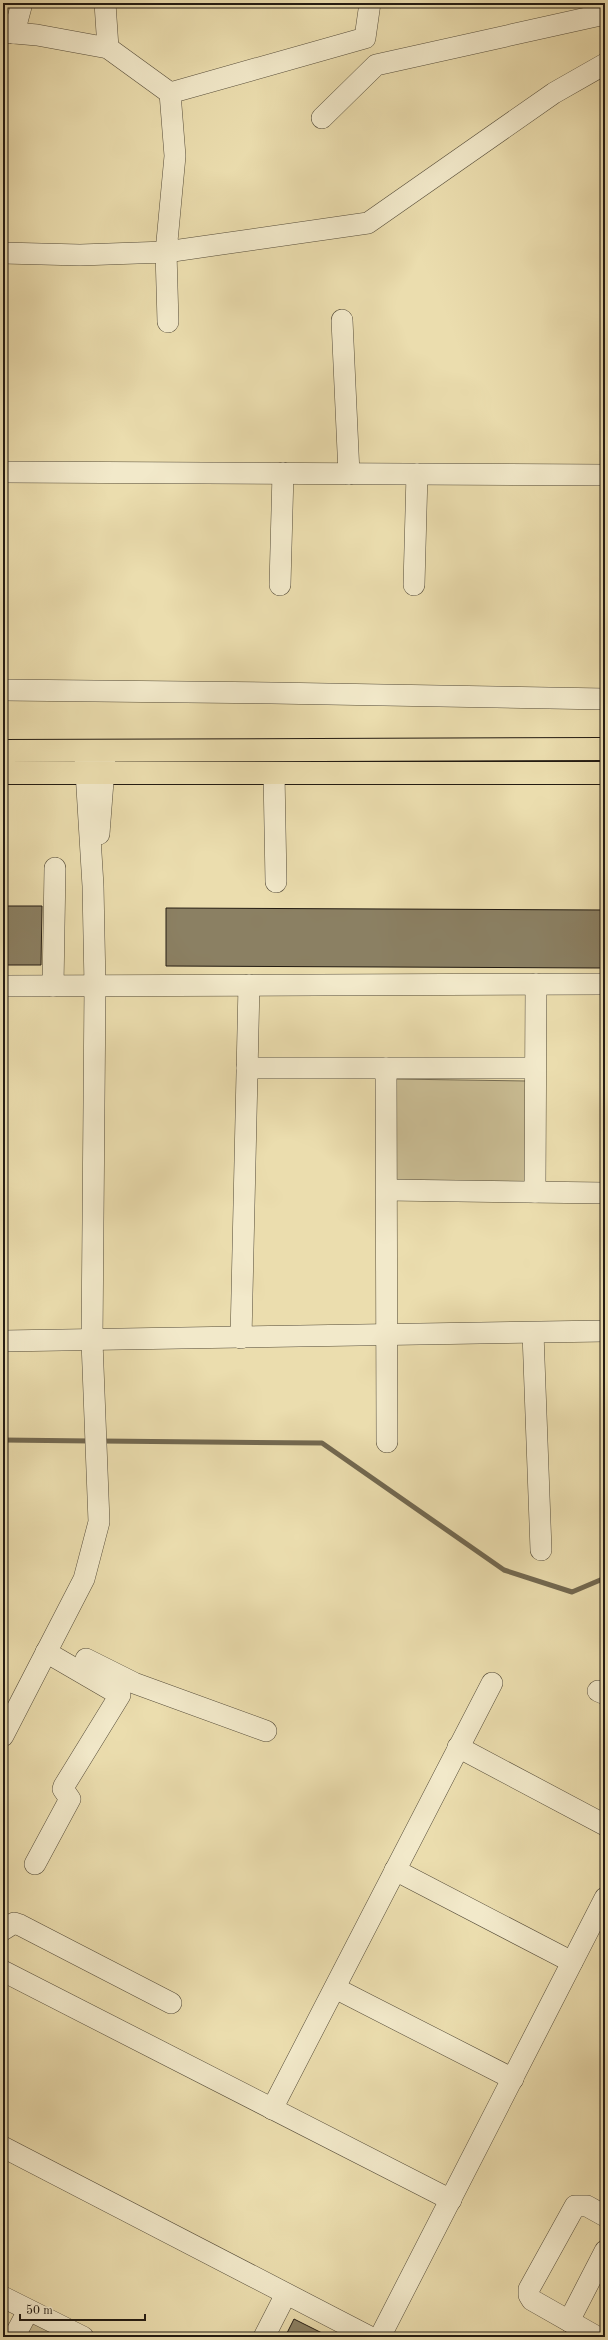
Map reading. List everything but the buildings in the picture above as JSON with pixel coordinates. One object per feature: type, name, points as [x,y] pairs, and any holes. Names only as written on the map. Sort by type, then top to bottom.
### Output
[{"type":"main road","points":[[3,751],[605,749]]},
{"type":"main road","points":[[3,773],[605,773]]},
{"type":"street","points":[[22,3],[9,32],[108,48],[170,93],[175,156],[166,252],[168,322]]},
{"type":"street","points":[[105,3],[108,48]]},
{"type":"street","points":[[170,93],[365,38],[370,3]]},
{"type":"street","points":[[322,118],[376,66],[605,14]]},
{"type":"street","points":[[3,253],[80,255],[166,252],[368,223],[554,93],[605,64]]},
{"type":"street","points":[[342,320],[349,474]]},
{"type":"street","points":[[3,472],[605,475]]},
{"type":"street","points":[[280,585],[283,473]]},
{"type":"street","points":[[414,585],[417,474]]},
{"type":"street","points":[[3,690],[605,699]]},
{"type":"street","points":[[3,1736],[84,1579],[99,1522],[96,1411],[92,1341],[95,986],[93,886],[95,751]]},
{"type":"street","points":[[274,773],[276,882]]},
{"type":"street","points":[[53,986],[55,868]]},
{"type":"street","points":[[535,1192],[536,984]]},
{"type":"street","points":[[3,986],[605,984]]},
{"type":"street","points":[[241,1338],[249,985]]},
{"type":"street","points":[[247,1068],[535,1068]]},
{"type":"street","points":[[386,1068],[387,1442]]},
{"type":"street","points":[[387,1190],[605,1193]]},
{"type":"street","points":[[3,1341],[92,1341],[605,1331]]},
{"type":"street","points":[[533,1333],[542,1550]]},
{"type":"street","points":[[49,1647],[134,1683],[266,1731]]},
{"type":"street","points":[[35,1864],[70,1799],[69,1795],[63,1789],[64,1786],[120,1695],[49,1647]]},
{"type":"street","points":[[272,2109],[492,1683]]},
{"type":"street","points":[[458,1747],[605,1825]]},
{"type":"street","points":[[396,1870],[572,1962]]},
{"type":"street","points":[[380,2337],[605,1898]]},
{"type":"street","points":[[3,1930],[14,1923],[20,1925],[170,2003]]},
{"type":"street","points":[[3,1971],[451,2200]]},
{"type":"street","points":[[335,1988],[513,2079]]},
{"type":"street","points":[[3,2147],[370,2337]]},
{"type":"street","points":[[597,2337],[532,2300],[529,2290],[575,2206],[587,2206],[605,2216]]},
{"type":"street","points":[[569,2321],[605,2251]]},
{"type":"street","points":[[264,2337],[286,2294]]},
{"type":"street","points":[[3,2297],[83,2337]]},
{"type":"street","points":[[14,2337],[28,2310]]},
{"type":"shaded area","points":[[396,1079],[527,1081],[526,1184],[395,1182]]},
{"type":"shaded area","points":[[31,2322],[60,2337],[23,2337]]},
{"type":"waterway","points":[[3,1440],[91,1441]]},
{"type":"waterway","points":[[101,1441],[322,1443],[504,1570],[572,1592],[605,1578]]}]
